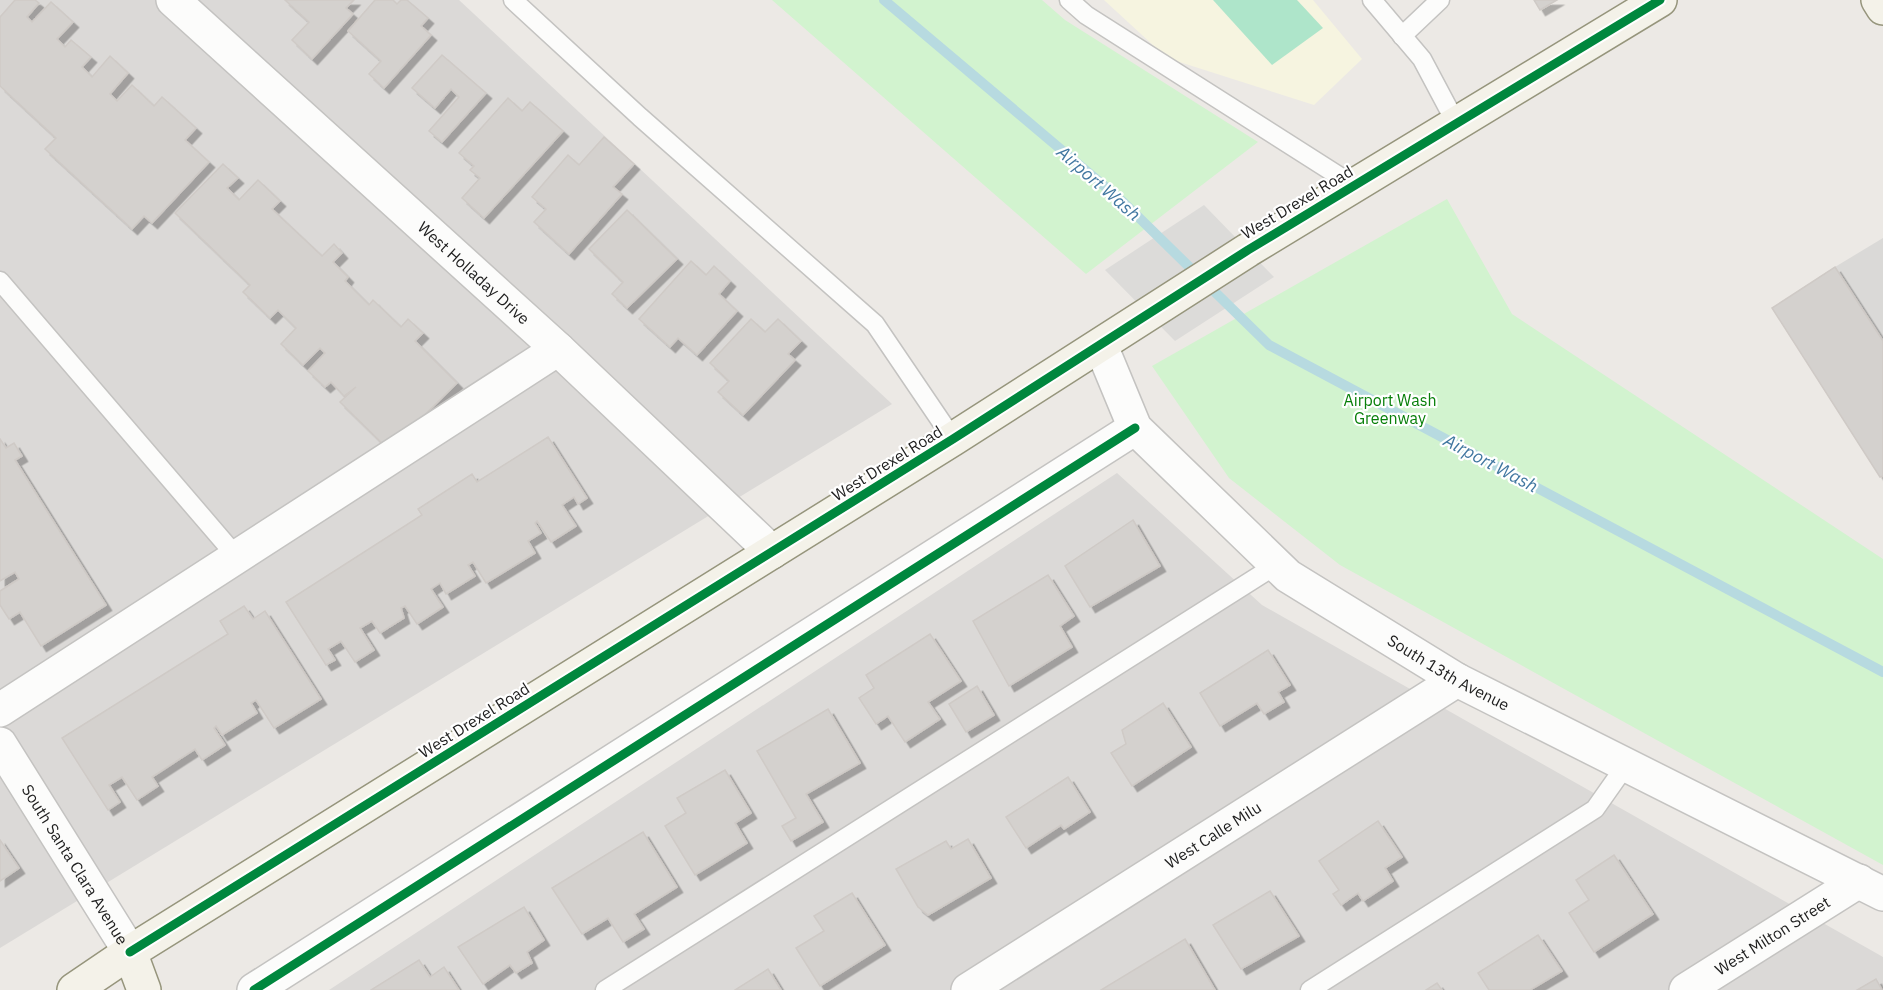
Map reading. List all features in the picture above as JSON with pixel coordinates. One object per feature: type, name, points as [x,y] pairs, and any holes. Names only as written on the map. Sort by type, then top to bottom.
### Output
[{"type":"street","name":"West Holladay Drive","points":[[172,0],[558,349],[772,552]]},
{"type":"street","name":"West Drexel Road","points":[[74,990],[130,952],[1101,346],[1248,250],[1660,0]]},
{"type":"street","points":[[1878,0],[1883,8]]},
{"type":"street","name":"South 13th Avenue","points":[[1101,346],[1135,428],[1288,576],[1457,680],[1871,887]]},
{"type":"street","points":[[0,710],[558,349]]},
{"type":"street","points":[[254,990],[1135,428]]},
{"type":"street","name":"West Calle Milu","points":[[968,990],[1457,680]]},
{"type":"street","name":"South Santa Clara Avenue","points":[[0,744],[130,952],[144,990]]},
{"type":"street","name":"West Milton Street","points":[[1686,990],[1871,887]]},
{"type":"lane","points":[[513,0],[640,117],[875,324],[953,439]]},
{"type":"lane","points":[[1069,0],[1086,15],[1353,185]]},
{"type":"lane","points":[[1372,0],[1422,59],[1456,123]]},
{"type":"lane","points":[[1402,36],[1440,0]]},
{"type":"lane","points":[[0,281],[236,556]]},
{"type":"lane","points":[[605,990],[1276,565]]},
{"type":"lane","points":[[1310,990],[1595,809],[1626,765]]},
{"type":"shaded area","points":[[0,0],[459,0],[892,404],[0,948]]},
{"type":"shaded area","points":[[1104,0],[1313,0],[1362,59],[1314,105],[1167,58]]},
{"type":"shaded area","points":[[1883,238],[1883,341],[1835,267]]},
{"type":"shaded area","points":[[1117,473],[1262,605],[1883,957],[1883,990],[329,990]]},
{"type":"green space","points":[[772,0],[1042,0],[1065,20],[1258,142],[1086,274]]},
{"type":"green space","points":[[1213,0],[1297,0],[1323,28],[1272,65]]},
{"type":"green space","name":"Airport Wash Greenway","points":[[1447,199],[1512,314],[1883,559],[1883,865],[1340,565],[1229,478],[1152,366]]},
{"type":"pier","points":[[1204,205],[1274,277],[1175,341],[1105,270]]},
{"type":"building","points":[[15,0],[35,0],[39,3],[27,17],[32,22],[51,2],[73,22],[57,39],[65,47],[71,40],[91,57],[82,67],[92,77],[110,56],[128,73],[110,94],[117,101],[132,85],[154,106],[162,97],[196,128],[185,140],[209,162],[152,223],[144,216],[132,229],[45,149],[56,138],[0,86],[0,17]]},
{"type":"building","points":[[285,0],[354,0],[346,8],[353,14],[312,59],[292,40],[309,22]]},
{"type":"building","points":[[375,0],[393,0],[397,4],[401,0],[407,0],[428,18],[421,26],[431,35],[384,88],[369,74],[381,61],[348,31]]},
{"type":"building","points":[[1534,0],[1557,0],[1540,10]]},
{"type":"building","points":[[442,55],[486,93],[442,142],[429,131],[459,97],[451,89],[435,108],[412,88]]},
{"type":"building","points":[[508,98],[522,111],[530,102],[563,131],[484,218],[462,198],[480,178],[470,170],[474,166],[459,153]]},
{"type":"building","points":[[604,137],[634,164],[613,187],[622,194],[569,254],[534,222],[546,209],[532,197],[568,155],[579,165]]},
{"type":"building","points":[[223,164],[238,178],[227,188],[239,200],[258,180],[280,201],[272,209],[322,256],[334,244],[342,253],[333,262],[348,277],[345,281],[369,305],[373,300],[401,327],[408,319],[423,333],[415,341],[457,383],[389,450],[340,402],[356,387],[344,396],[331,382],[325,387],[308,371],[325,353],[320,348],[303,365],[281,344],[296,328],[278,310],[270,318],[243,292],[250,285],[175,213]]},
{"type":"building","points":[[627,210],[677,259],[627,308],[612,294],[623,282],[589,249]]},
{"type":"building","points":[[691,261],[706,275],[714,266],[730,281],[719,294],[737,311],[697,355],[678,338],[670,347],[639,319]]},
{"type":"building","points":[[1835,267],[1883,341],[1883,476],[1880,477],[1772,308]]},
{"type":"building","points":[[751,319],[765,332],[778,319],[801,341],[788,354],[795,360],[743,415],[718,392],[729,381],[710,363]]},
{"type":"building","points":[[548,437],[587,498],[578,504],[574,497],[562,505],[576,526],[551,542],[537,521],[535,523],[541,533],[528,541],[535,553],[486,583],[473,562],[468,565],[475,576],[446,594],[440,583],[431,589],[443,607],[417,624],[405,606],[401,608],[404,618],[380,633],[372,621],[360,628],[374,650],[355,662],[341,641],[328,649],[335,660],[326,665],[286,602],[422,515],[418,509],[472,474],[477,482]]},
{"type":"building","points":[[0,439],[6,448],[14,443],[22,456],[15,460],[106,605],[41,646],[20,612],[9,619],[0,605],[0,591],[19,579],[15,572],[0,581]]},
{"type":"building","points":[[1133,520],[1160,566],[1090,607],[1065,566]]},
{"type":"building","points":[[1048,575],[1074,616],[1060,626],[1072,647],[1009,686],[973,621]]},
{"type":"building","points":[[244,606],[253,619],[265,611],[321,699],[274,728],[256,700],[251,703],[257,713],[222,735],[216,726],[214,728],[225,745],[202,760],[195,749],[152,777],[158,786],[137,800],[122,777],[109,785],[120,802],[108,810],[62,738],[228,634],[220,621]]},
{"type":"building","points":[[930,634],[961,681],[928,702],[940,719],[905,742],[888,716],[876,724],[859,698],[874,688],[866,675]]},
{"type":"building","points":[[1268,650],[1290,685],[1278,692],[1284,702],[1264,714],[1257,703],[1220,726],[1200,693]]},
{"type":"building","points":[[977,686],[994,715],[966,732],[949,704]]},
{"type":"building","points":[[1163,703],[1191,747],[1132,786],[1111,753],[1126,744],[1122,730]]},
{"type":"building","points":[[828,709],[860,763],[806,794],[823,822],[791,841],[782,826],[796,818],[757,751]]},
{"type":"building","points":[[725,770],[751,813],[735,823],[747,843],[695,875],[665,826],[686,813],[677,798]]},
{"type":"building","points":[[1068,777],[1090,812],[1064,829],[1061,825],[1026,848],[1006,817]]},
{"type":"building","points":[[1378,821],[1402,857],[1385,868],[1393,881],[1363,901],[1358,893],[1341,905],[1333,894],[1339,890],[1319,861]]},
{"type":"building","points":[[643,832],[677,887],[634,914],[644,929],[623,942],[608,918],[582,934],[552,888]]},
{"type":"building","points":[[968,839],[991,878],[928,915],[918,907],[896,869],[946,841],[951,849]]},
{"type":"building","points":[[0,840],[19,868],[0,881]]},
{"type":"building","points":[[1614,855],[1653,914],[1594,952],[1569,913],[1589,900],[1576,880]]},
{"type":"building","points":[[1270,891],[1299,936],[1241,969],[1213,925]]},
{"type":"building","points":[[852,893],[885,945],[820,986],[796,948],[824,931],[814,916]]},
{"type":"building","points":[[524,907],[544,940],[527,952],[532,963],[516,973],[510,965],[483,984],[458,947]]},
{"type":"building","points":[[1538,935],[1562,971],[1530,990],[1489,990],[1478,973]]},
{"type":"building","points":[[1185,939],[1215,990],[1101,990]]},
{"type":"building","points":[[419,960],[430,977],[444,967],[459,990],[371,990]]},
{"type":"building","points":[[768,969],[781,990],[735,990]]},
{"type":"building","points":[[1876,979],[1882,990],[1857,990]]},
{"type":"building","points":[[1437,983],[1442,990],[1426,990]]},
{"type":"waterway","name":"Airport Wash","points":[[884,0],[1122,201],[1269,345],[1883,672]]},
{"type":"cycle path","points":[[130,952],[953,439],[1248,250],[1660,0]]},
{"type":"cycle path","points":[[254,990],[1135,428]]}]
